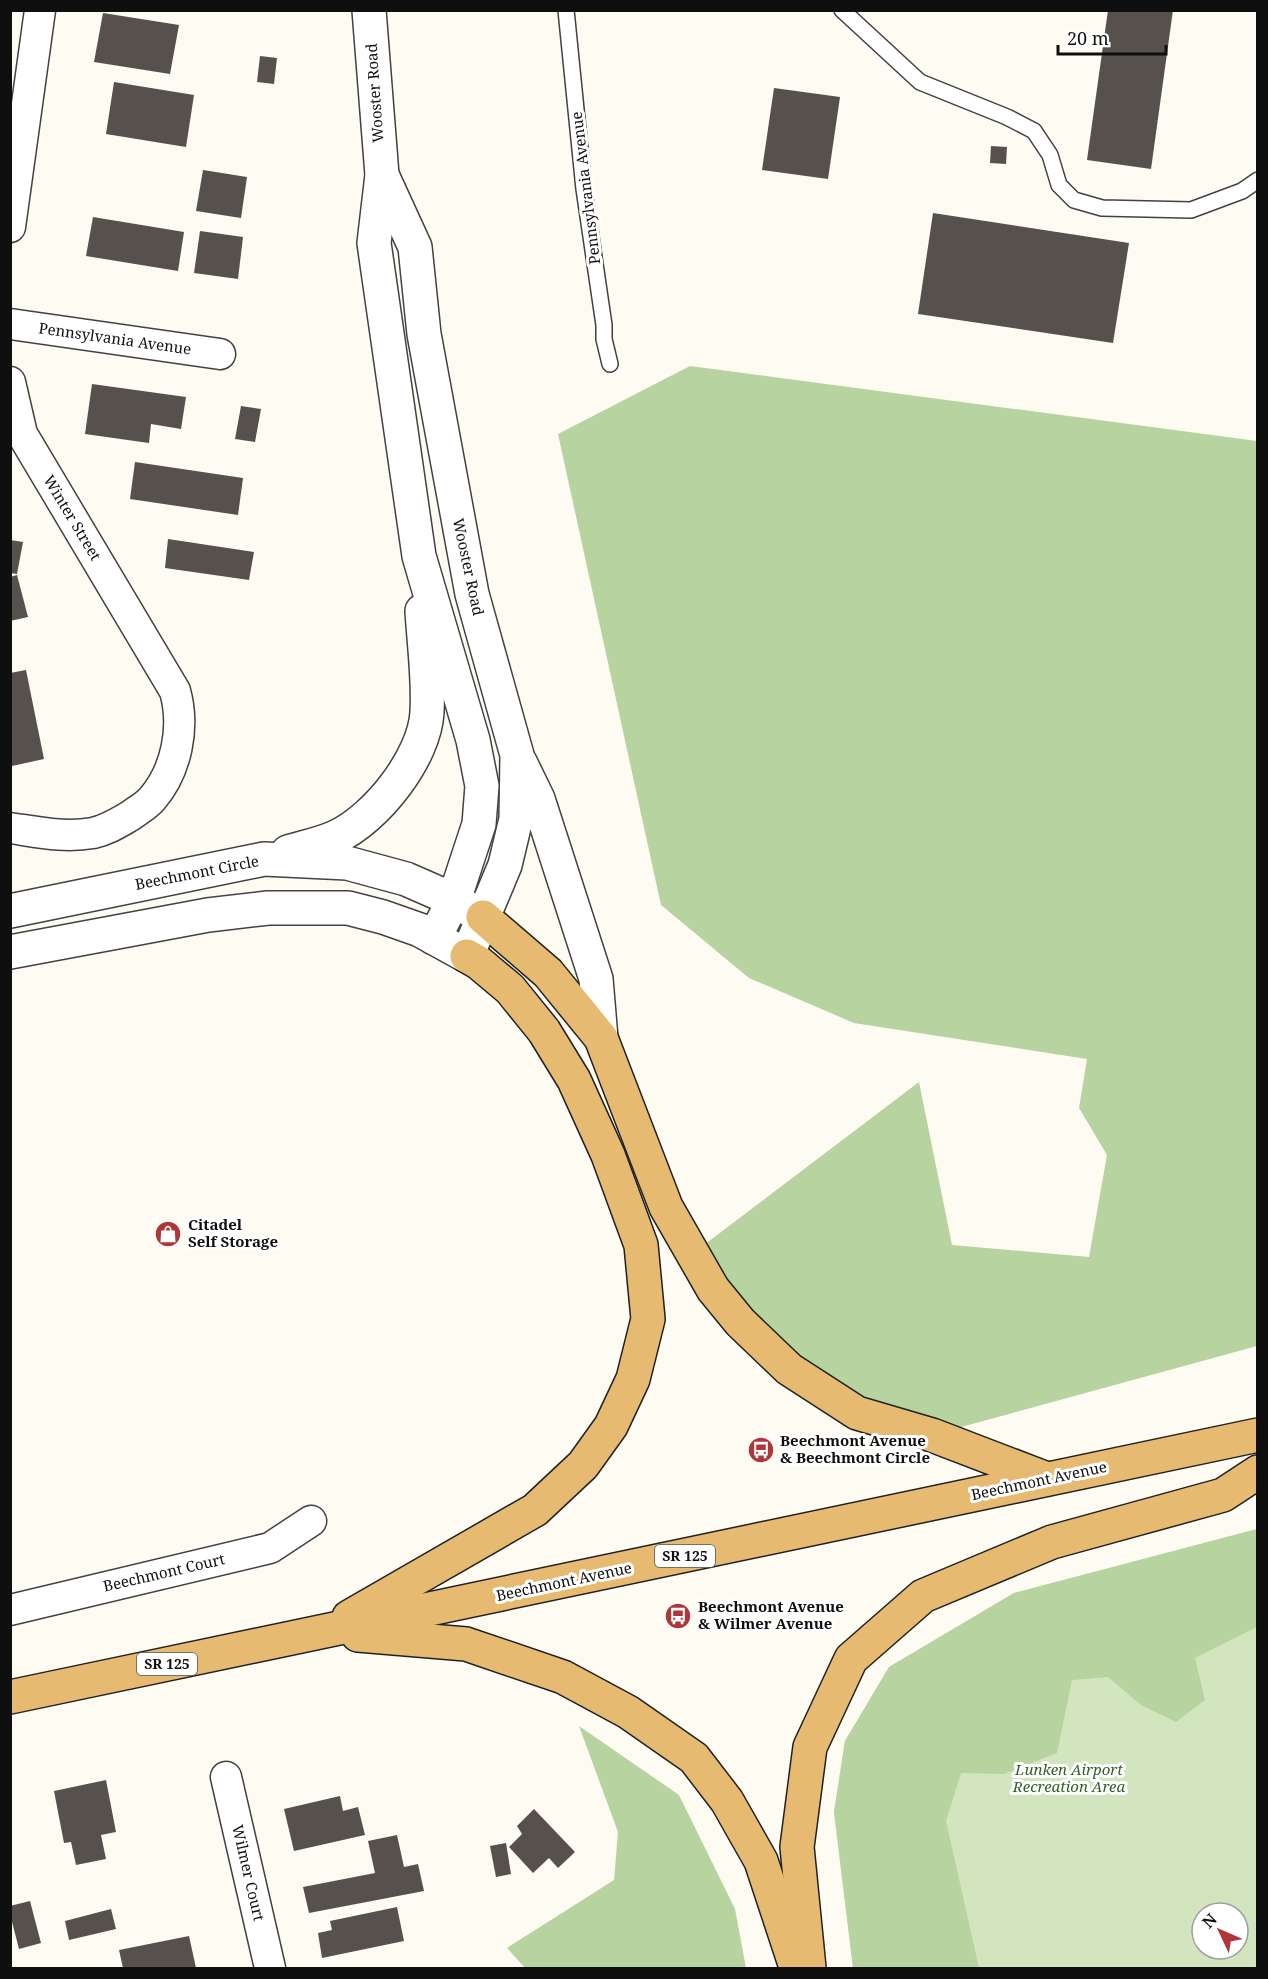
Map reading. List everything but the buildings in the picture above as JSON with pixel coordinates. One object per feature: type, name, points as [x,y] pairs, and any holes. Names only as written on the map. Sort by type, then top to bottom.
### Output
[{"type":"highway","points":[[483,917],[548,973],[601,1038],[666,1207],[713,1289],[740,1322],[789,1369],[857,1413],[932,1435],[1047,1479]]},
{"type":"highway","points":[[324,1632],[535,1510],[583,1465],[611,1426],[633,1379],[648,1319],[641,1245],[608,1155],[574,1080],[544,1031],[510,989],[467,956]]},
{"type":"highway","name":"Beechmont Avenue","points":[[10,1697],[1257,1435]]},
{"type":"highway","points":[[808,1968],[797,1847],[810,1747],[851,1659],[923,1596],[1052,1542],[1223,1495],[1257,1472]]},
{"type":"highway","points":[[324,1632],[466,1644],[563,1677],[628,1712],[694,1758],[727,1802],[761,1861],[796,1968]]},
{"type":"street","points":[[10,227],[40,10]]},
{"type":"street","name":"Wooster Road","points":[[369,10],[382,174],[374,243],[419,556],[473,740],[482,786],[479,824],[454,900],[434,938]]},
{"type":"street","name":"Wooster Road","points":[[382,174],[415,246],[424,334],[472,594],[517,755],[516,819],[505,865],[467,956]]},
{"type":"street","name":"Pennsylvania Avenue","points":[[10,324],[220,354]]},
{"type":"street","name":"Winter Street","points":[[10,382],[22,434],[175,691],[178,702],[179,736],[171,769],[153,798],[116,825],[94,832],[59,836],[10,828]]},
{"type":"street","points":[[264,859],[337,837],[364,818],[405,774],[420,745],[428,714],[419,556]]},
{"type":"street","points":[[517,755],[538,799],[596,979],[601,1038]]},
{"type":"street","name":"Beechmont Circle","points":[[10,911],[264,859],[347,863],[406,879],[454,900],[483,917]]},
{"type":"street","points":[[10,952],[208,915],[268,908],[348,908],[420,930],[467,956]]},
{"type":"street","name":"Beechmont Court","points":[[10,1610],[270,1548],[311,1521]]},
{"type":"street","name":"Wilmer Court","points":[[226,1777],[270,1968]]},
{"type":"lane","name":"Pennsylvania Avenue","points":[[566,10],[584,189],[604,325],[604,339],[610,364]]},
{"type":"lane","points":[[842,10],[920,82],[1007,117],[1034,131],[1050,155],[1059,185],[1074,200],[1102,208],[1191,210],[1242,191],[1257,180]]},
{"type":"green space","points":[[690,366],[1257,441],[1257,1346],[932,1435],[857,1413],[692,1254],[919,1082],[952,1245],[1089,1257],[1107,1155],[1079,1108],[1087,1059],[854,1023],[749,978],[661,905],[558,434]]},
{"type":"green space","name":"Lunken Airport Recreation Area","points":[[1257,1529],[1257,1968],[853,1968],[834,1812],[845,1741],[889,1667],[1014,1593]]},
{"type":"green space","points":[[1257,1529],[1257,1627],[1195,1658],[1205,1700],[1176,1722],[1141,1705],[1108,1677],[1072,1680],[1057,1753],[1004,1774],[961,1773],[946,1821],[979,1968],[853,1968],[834,1812],[845,1741],[889,1667],[1014,1593]]},
{"type":"green space","points":[[579,1726],[679,1795],[735,1909],[746,1968],[525,1968],[507,1948],[614,1880],[618,1832]]},
{"type":"place","name":"Citadel Self Storage","points":[[168,1234]]},
{"type":"place","name":"Beechmont Avenue & Beechmont Circle","points":[[761,1450]]},
{"type":"place","name":"Beechmont Avenue & Wilmer Avenue","points":[[678,1616]]}]
